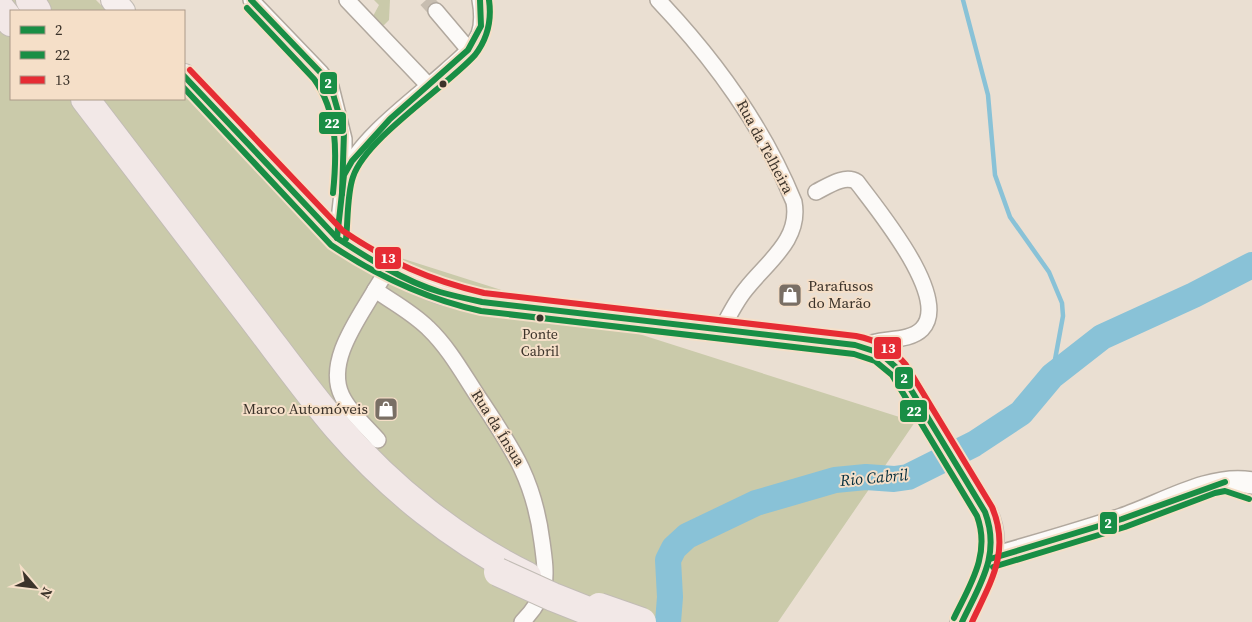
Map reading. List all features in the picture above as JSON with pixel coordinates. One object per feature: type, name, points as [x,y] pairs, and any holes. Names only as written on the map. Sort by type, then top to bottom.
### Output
[{"type":"highway","points":[[9,0],[17,10]]},
{"type":"highway","points":[[0,8],[10,21]]},
{"type":"highway","points":[[71,100],[339,446],[367,475],[411,514],[500,568],[560,600],[616,622]]},
{"type":"highway","points":[[86,100],[337,427],[386,479],[500,568],[531,578],[579,599],[642,622]]},
{"type":"highway","points":[[97,100],[167,206]]},
{"type":"main road","points":[[112,0],[122,10]]},
{"type":"main road","points":[[185,77],[337,238],[360,254],[388,269],[440,292],[482,302],[864,346],[890,359],[902,375],[985,512],[994,535],[990,559],[962,622]]},
{"type":"main road","points":[[990,559],[1122,519],[1225,482],[1252,483]]},
{"type":"main road","points":[[1225,482],[1252,491]]},
{"type":"street","points":[[251,0],[325,78],[331,88],[344,132],[344,175],[337,238]]},
{"type":"street","points":[[347,0],[429,86]]},
{"type":"street","points":[[344,175],[352,160],[364,145],[469,50],[481,28],[480,0]]},
{"type":"street","name":"Rua da Telheira","points":[[658,0],[677,20],[740,98],[794,202],[795,220],[785,244],[744,291],[722,329]]},
{"type":"street","points":[[436,11],[469,50]]},
{"type":"street","points":[[816,192],[844,179],[857,182],[905,250],[925,291],[929,310],[922,328],[912,335],[875,341],[864,346]]},
{"type":"street","points":[[378,440],[347,405],[339,390],[338,381],[340,359],[345,346],[388,269]]},
{"type":"street","name":"Rua da Ínsua","points":[[376,290],[415,316],[439,339],[508,442],[525,472],[537,510],[546,574],[542,596],[534,609],[522,622]]},
{"type":"green space","points":[[0,0],[96,0],[106,10],[10,10],[10,100],[185,100],[185,94],[313,230],[915,422],[778,622],[0,622]]},
{"type":"green space","points":[[374,0],[390,0],[389,20],[384,25],[380,25],[372,18],[379,5]]},
{"type":"waterway","points":[[963,0],[988,95],[995,175],[1010,217],[1049,272],[1062,303],[1063,316],[1052,376]]},
{"type":"waterway","name":"Rio Cabril","points":[[668,622],[670,597],[668,560],[674,548],[687,536],[756,503],[835,480],[866,477],[894,479],[908,477],[974,444],[1021,413],[1052,376],[1102,337],[1194,295],[1252,265]]},
{"type":"tunnel","points":[[426,0],[436,11]]},
{"type":"transit line","name":"2","points":[[251,0],[321,73],[331,87],[344,132],[342,194]]},
{"type":"transit line","name":"2","points":[[337,238],[344,175],[352,161],[390,119],[468,50],[481,26],[480,0]]},
{"type":"transit line","name":"22","points":[[346,239],[351,184],[361,162],[373,146],[389,130],[475,55],[488,29],[490,15],[489,0]]},
{"type":"transit line","name":"22","points":[[247,8],[314,79],[322,92],[328,105],[334,134],[333,193]]},
{"type":"transit line","name":"13","points":[[190,70],[343,231],[393,261],[427,276],[484,293],[856,336],[871,340],[890,350],[906,365],[992,507],[997,523],[999,553],[996,567],[972,622]]},
{"type":"transit line","name":"2","points":[[185,77],[337,238],[387,269],[413,282],[445,293],[482,302],[855,345],[880,353],[899,370],[985,512],[991,542],[990,556],[981,582],[962,622]]},
{"type":"transit line","name":"22","points":[[185,89],[331,245],[366,267],[421,293],[481,311],[854,354],[875,361],[892,375],[977,516],[982,543],[980,556],[972,581],[954,618]]},
{"type":"transit line","name":"2","points":[[990,559],[1122,519],[1225,482]]},
{"type":"transit line","name":"22","points":[[993,567],[1125,527],[1215,493],[1225,491],[1249,499]]},
{"type":"place","name":"Parafusos do Marão","points":[[790,295]]},
{"type":"place","name":"Ponte Cabril","points":[[540,318]]},
{"type":"place","name":"Marco Automóveis","points":[[386,409]]}]
